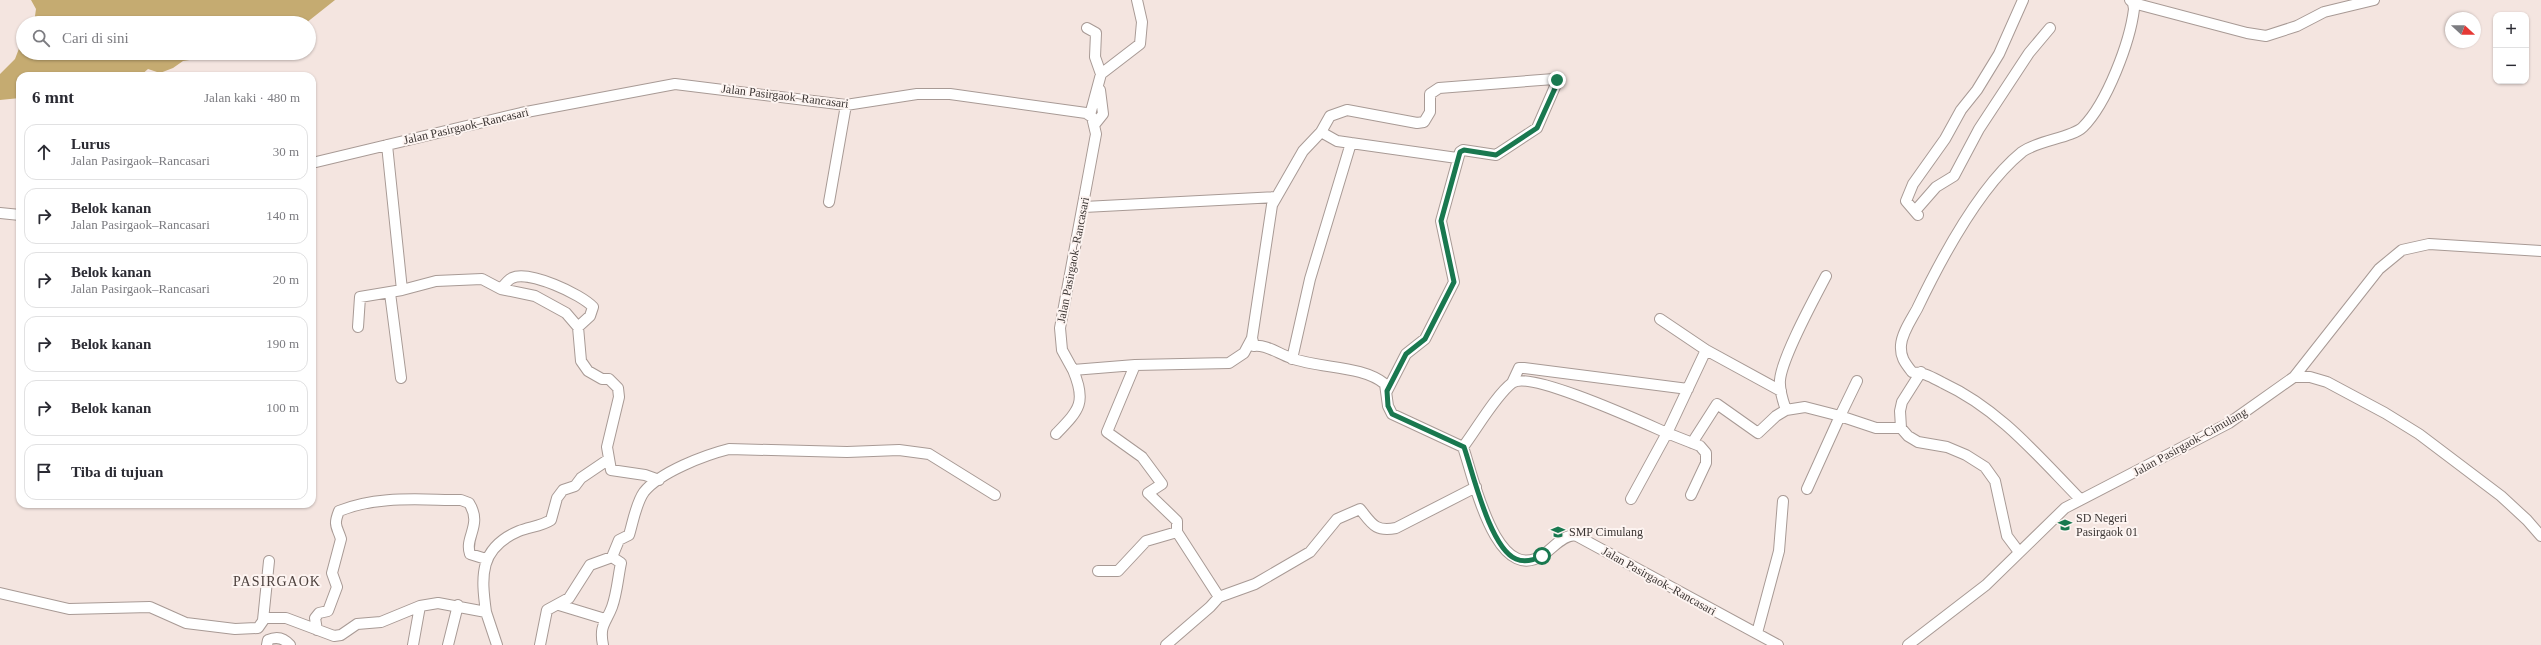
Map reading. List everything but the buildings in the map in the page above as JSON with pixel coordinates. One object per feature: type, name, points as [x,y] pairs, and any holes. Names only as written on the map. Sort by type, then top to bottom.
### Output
[{"type":"street","points":[[1088,28],[1096,33],[1095,52],[1100,78],[1103,114],[1095,124],[1090,115],[1100,78],[1140,44],[1142,22],[1137,0]]},
{"type":"street","points":[[2023,0],[1999,54],[1977,90],[1961,110],[1945,139],[1913,184],[1906,201],[1917,213],[1936,186],[1954,176],[1979,129],[2029,53],[2050,28]]},
{"type":"street","points":[[2080,499],[1993,412],[1964,393],[1921,372],[1912,372],[1904,362],[1901,346],[1936,269],[1976,207],[2012,162],[2033,146],[2077,131],[2084,126],[2117,70],[2128,40],[2133,19],[2132,1],[2247,33],[2266,36],[2297,26],[2324,12],[2374,0]]},
{"type":"street","points":[[1073,370],[1135,365],[1229,363],[1244,353],[1252,338],[1268,227],[1276,197],[1303,151],[1321,132],[1330,116],[1347,110],[1417,123],[1424,122],[1430,112],[1430,94],[1439,88],[1557,80],[1556,86],[1537,128],[1497,155],[1462,150],[1457,158],[1441,221],[1454,282],[1425,339],[1406,354],[1387,391]]},
{"type":"street","name":"Jalan Pasirgaok–Rancasari","points":[[316,163],[521,112],[675,84],[846,105],[922,94],[950,94],[1090,115]]},
{"type":"street","points":[[829,202],[846,105]]},
{"type":"street","name":"Jalan Pasirgaok–Rancasari","points":[[1056,434],[1074,415],[1080,404],[1080,385],[1062,350],[1060,328],[1071,258],[1084,207],[1096,134],[1095,124]]},
{"type":"street","points":[[1321,132],[1338,141],[1457,158]]},
{"type":"street","points":[[1292,359],[1310,279],[1351,143]]},
{"type":"street","points":[[387,145],[402,290]]},
{"type":"street","points":[[1084,207],[1276,197]]},
{"type":"street","points":[[0,213],[16,215]]},
{"type":"street","name":"Jalan Pasirgaok–Cimulang","points":[[1908,645],[1970,598],[2065,508],[2230,422],[2294,376],[2379,269],[2402,250],[2429,244],[2541,251]]},
{"type":"street","points":[[501,289],[510,279],[519,276],[541,280],[574,294],[587,301],[593,307],[590,316],[578,327]]},
{"type":"street","points":[[1786,410],[1781,391],[1783,370],[1826,276]]},
{"type":"street","points":[[358,327],[360,297],[390,293],[436,281],[486,280],[501,289],[536,296],[566,313],[578,327],[581,361],[592,375],[609,378],[618,388],[619,396],[607,447],[611,470],[645,475],[660,480]]},
{"type":"street","points":[[390,293],[401,378]]},
{"type":"street","points":[[1660,319],[1706,350],[1781,391]]},
{"type":"street","points":[[1252,338],[1254,346],[1263,346],[1292,359],[1318,366],[1366,374],[1384,383],[1387,391],[1388,406],[1392,414],[1464,447],[1512,383],[1519,368],[1688,389]]},
{"type":"street","points":[[1631,499],[1667,433],[1706,350]]},
{"type":"street","points":[[1135,365],[1107,432],[1142,458],[1162,484],[1148,493],[1177,521],[1176,532],[1219,597]]},
{"type":"street","points":[[1921,372],[1902,402],[1900,411],[1902,428],[1908,436],[1918,442],[1947,447],[1966,454],[1986,467],[1995,481],[2007,536],[2019,552]]},
{"type":"street","points":[[2294,376],[2310,377],[2327,382],[2379,410],[2418,434],[2513,506],[2541,536]]},
{"type":"street","points":[[1512,383],[1525,380],[1566,392],[1703,448],[1707,458],[1691,495]]},
{"type":"street","points":[[1806,489],[1857,381]]},
{"type":"street","points":[[1692,443],[1716,404],[1758,433],[1772,419],[1786,410],[1805,407],[1840,416],[1876,428],[1902,428]]},
{"type":"street","name":"Jalan Pasirgaok–Rancasari","points":[[1464,447],[1476,487],[1493,531],[1502,548],[1516,559],[1534,560],[1568,536],[1577,536],[1778,645]]},
{"type":"street","points":[[540,645],[545,614],[550,607],[559,605],[569,598],[590,565],[612,557],[619,540],[629,535],[644,492],[660,480],[693,461],[729,449],[847,452],[899,450],[929,454],[995,495]]},
{"type":"street","points":[[496,645],[486,612],[482,579],[486,559],[508,537],[551,520],[557,498],[563,490],[575,486],[581,478],[609,459]]},
{"type":"street","points":[[1166,645],[1210,607],[1219,597],[1255,584],[1310,552],[1337,519],[1360,509],[1374,526],[1384,530],[1396,528],[1476,487]]},
{"type":"street","points":[[317,630],[315,618],[319,613],[328,611],[337,587],[332,574],[341,539],[335,527],[336,519],[340,511],[352,506],[398,499],[461,500],[469,503],[475,517],[468,548],[470,554],[486,559]]},
{"type":"street","points":[[1757,633],[1779,551],[1783,501]]},
{"type":"street","points":[[1098,571],[1118,571],[1146,541],[1176,532]]},
{"type":"street","points":[[603,645],[601,631],[605,618],[612,607],[620,563],[612,557]]},
{"type":"street","points":[[0,593],[69,609],[150,607],[182,622],[235,629],[258,628],[263,620],[269,561]]},
{"type":"street","points":[[263,620],[273,617],[286,618],[331,635],[341,635],[357,624],[381,622],[420,606],[438,603],[458,604],[486,612]]},
{"type":"street","points":[[448,645],[458,604]]},
{"type":"street","points":[[559,605],[605,618]]},
{"type":"street","points":[[413,645],[420,606]]},
{"type":"street","points":[[267,645],[268,640],[274,637],[286,640],[290,645]]},
{"type":"shaded area","points":[[31,0],[335,0],[315,16],[35,16],[36,9]]},
{"type":"shaded area","points":[[16,56],[16,60],[190,60],[183,61],[173,68],[163,72],[148,69],[145,72],[16,72],[16,98],[0,100],[0,74]]},
{"type":"place","name":"SD Negeri Pasirgaok 01","points":[[2065,525]]},
{"type":"place","name":"SMP Cimulang","points":[[1558,532]]},
{"type":"district","name":"PASIRGAOK","points":[[277,581]]},
{"type":"route","points":[[1542,556],[1534,560],[1521,560],[1509,555],[1502,548],[1481,505],[1464,447],[1392,414],[1387,402],[1387,391],[1406,354],[1410,349],[1425,339],[1454,282],[1454,276],[1441,221],[1442,211],[1454,166],[1460,152],[1464,150],[1496,155],[1537,128],[1556,86],[1557,80]]}]
